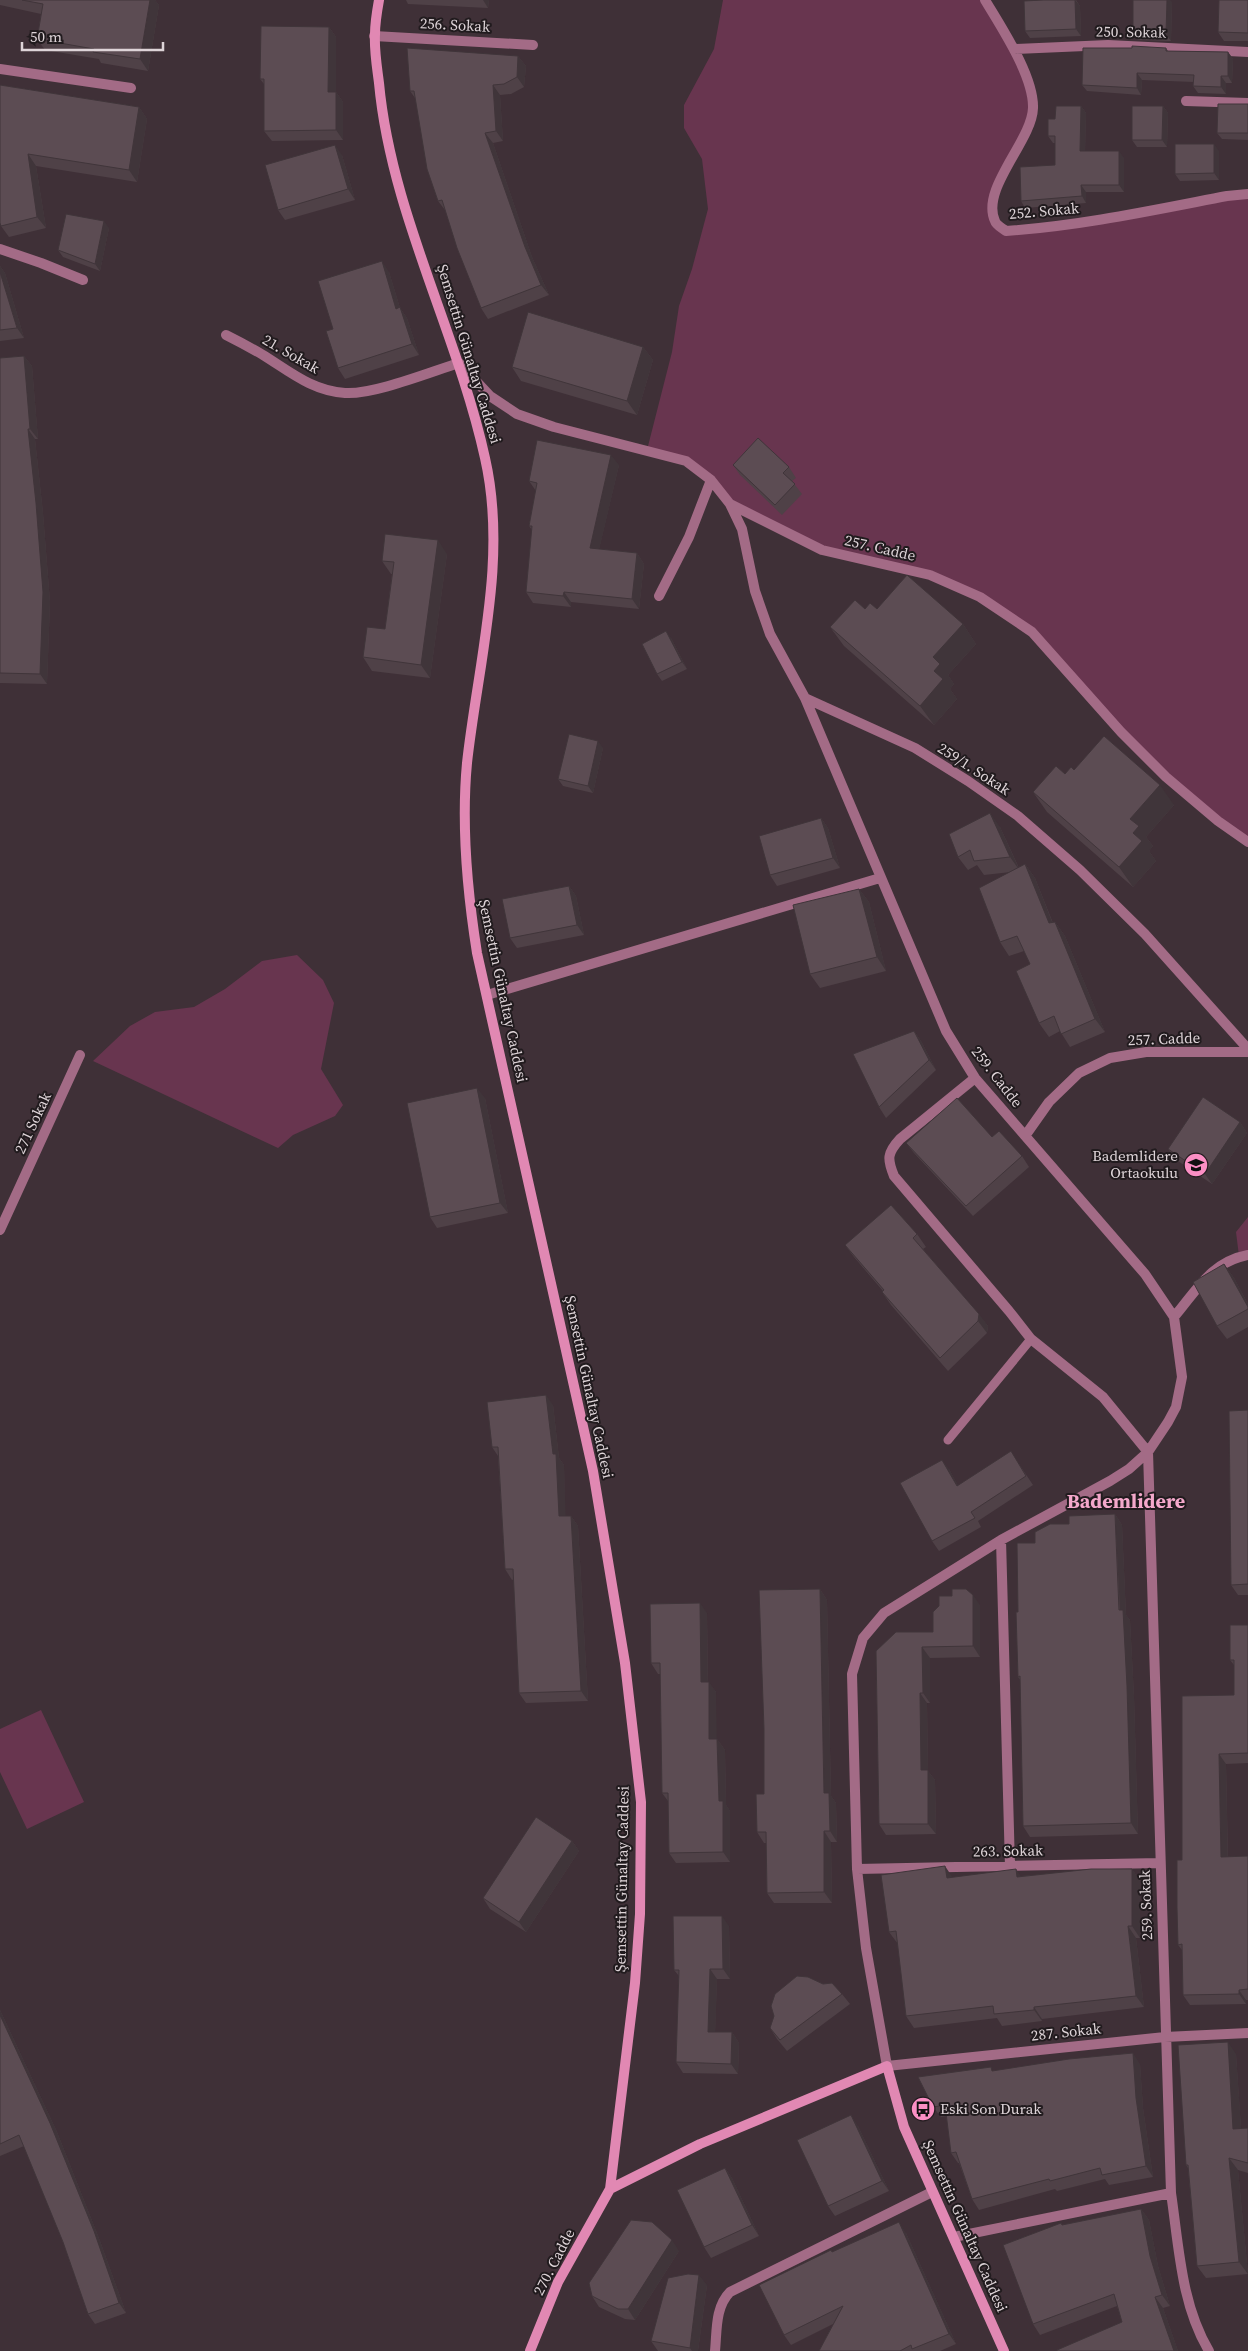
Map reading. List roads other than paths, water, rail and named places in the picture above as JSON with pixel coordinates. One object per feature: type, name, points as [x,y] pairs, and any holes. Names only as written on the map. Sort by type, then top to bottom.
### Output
[{"type":"street","name":"Şemsettin Günaltay Caddesi","points":[[379,0],[374,36],[381,104],[394,174],[459,363],[486,459],[492,509],[492,576],[467,766],[465,845],[467,890],[477,953],[593,1471],[625,1663],[641,1802],[640,1914],[636,1984],[610,2189]]},
{"type":"street","name":"252. Sokak","points":[[985,0],[1014,49],[1027,80],[1033,108],[1029,123],[997,187],[991,208],[995,223],[1006,231],[1046,228],[1227,196],[1248,194]]},
{"type":"street","name":"256. Sokak","points":[[374,36],[533,45]]},
{"type":"street","name":"250. Sokak","points":[[1014,49],[1108,45],[1248,52]]},
{"type":"street","points":[[0,69],[131,88]]},
{"type":"street","points":[[1186,100],[1248,102]]},
{"type":"street","points":[[0,249],[41,262],[83,280]]},
{"type":"street","name":"21. Sokak","points":[[226,335],[263,355],[298,378],[317,387],[335,392],[366,392],[459,363]]},
{"type":"street","name":"257. Cadde","points":[[459,363],[490,396],[517,414],[554,427],[686,461],[711,480],[730,504],[822,550],[930,575],[980,597],[1032,632],[1121,732],[1166,777],[1218,821],[1248,842]]},
{"type":"street","points":[[659,596],[689,536],[711,480]]},
{"type":"street","points":[[730,504],[742,529],[755,590],[770,634],[806,698]]},
{"type":"street","name":"259. Cadde","points":[[806,698],[880,878],[946,1030],[975,1078],[1145,1274],[1174,1317]]},
{"type":"street","name":"259/1. Sokak","points":[[806,698],[915,748],[968,781],[1018,816],[1080,870],[1145,934],[1248,1050]]},
{"type":"street","points":[[487,995],[880,878]]},
{"type":"street","name":"257. Cadde","points":[[1025,1136],[1049,1102],[1079,1073],[1110,1058],[1146,1052],[1248,1050]]},
{"type":"street","name":"271 Sokak","points":[[0,1230],[80,1055]]},
{"type":"street","points":[[975,1078],[890,1149],[889,1164],[894,1176],[1009,1310],[1030,1339],[1103,1397],[1148,1452]]},
{"type":"street","points":[[610,2189],[700,2144],[887,2066],[866,1948],[857,1869],[852,1674],[863,1638],[884,1613],[1000,1540],[1110,1481],[1129,1469],[1148,1452],[1176,1407],[1182,1377],[1174,1317],[1216,1267],[1231,1258],[1248,1254]]},
{"type":"street","name":"259. Sokak","points":[[1148,1452],[1171,2194],[1185,2292],[1203,2341],[1209,2351]]},
{"type":"street","points":[[1000,1540],[1010,1867]]},
{"type":"street","name":"263. Sokak","points":[[857,1869],[1160,1863]]},
{"type":"street","name":"287. Sokak","points":[[887,2066],[1165,2037],[1248,2034]]},
{"type":"street","name":"Şemsettin Günaltay Caddesi","points":[[887,2066],[904,2127],[1004,2351]]},
{"type":"street","name":"270. Cadde","points":[[530,2351],[558,2282],[610,2189]]},
{"type":"street","points":[[715,2351],[719,2309],[722,2300],[730,2292],[932,2192]]},
{"type":"street","points":[[954,2237],[1171,2194]]},
{"type":"lane","points":[[948,1440],[1030,1339]]},
{"type":"place","name":"Bademlidere Ortaokulu","points":[[1196,1165]]},
{"type":"place","name":"Eski Son Durak","points":[[923,2109]]},
{"type":"district","name":"Bademlidere","points":[[1126,1501]]}]
